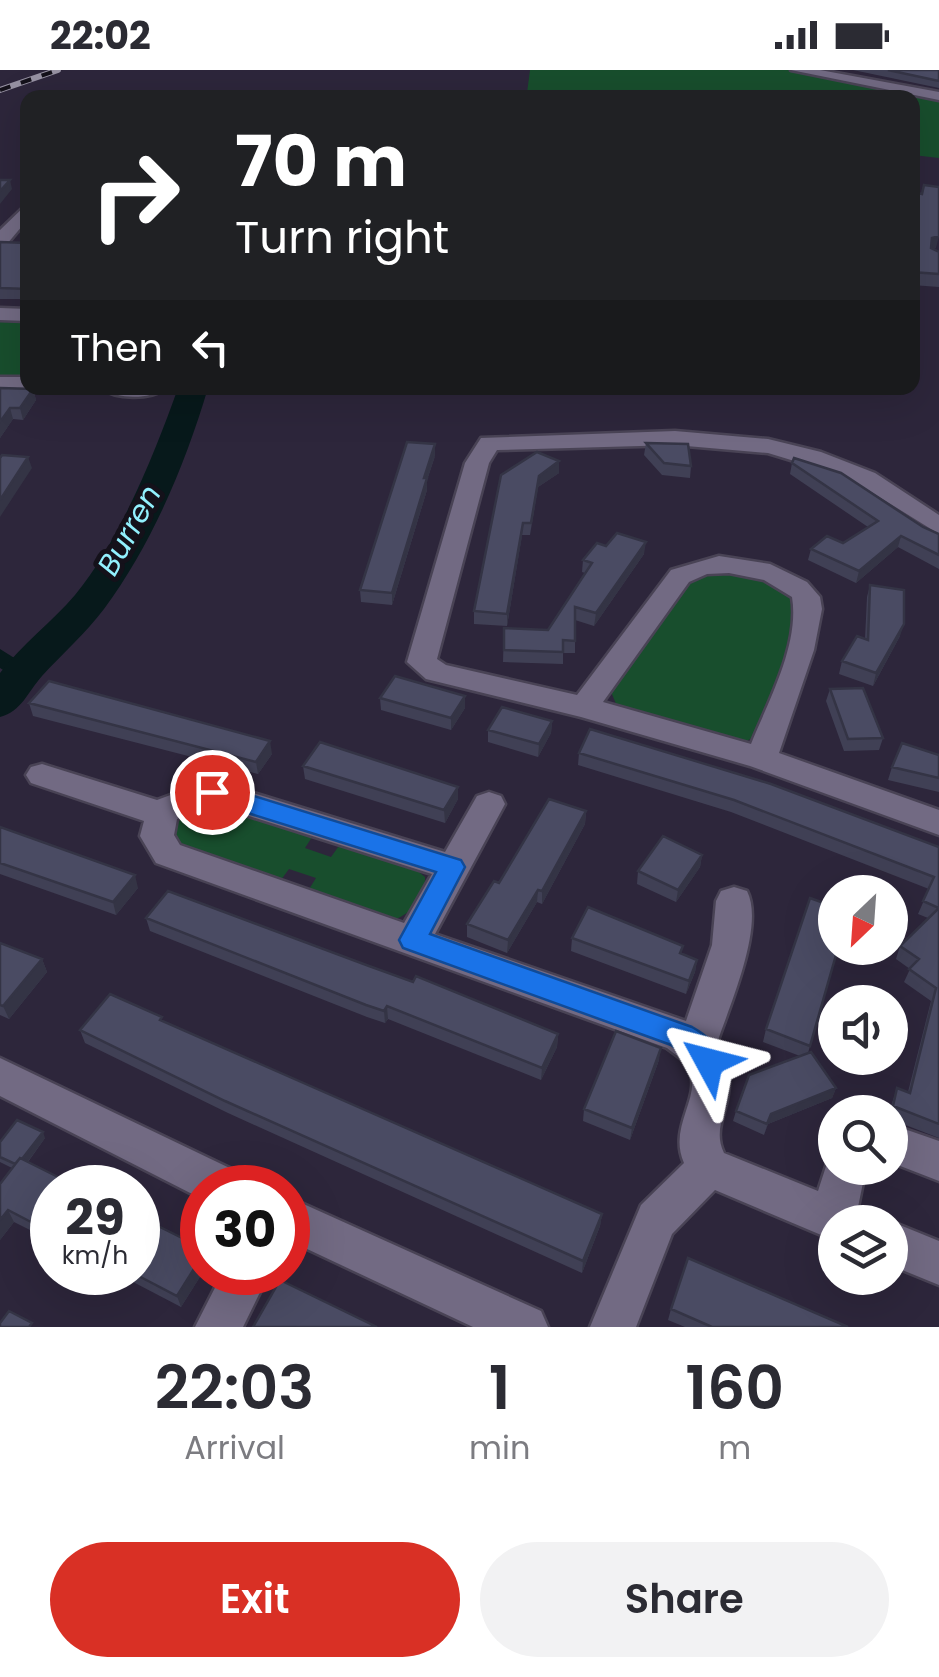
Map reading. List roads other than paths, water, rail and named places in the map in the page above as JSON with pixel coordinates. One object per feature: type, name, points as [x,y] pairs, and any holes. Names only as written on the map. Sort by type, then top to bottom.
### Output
[{"type":"street","points":[[798,70],[906,90]]},
{"type":"street","points":[[0,240],[20,217]]},
{"type":"street","points":[[939,526],[856,472],[804,456],[659,436],[489,443],[478,463],[422,662],[436,672],[584,707],[761,758],[939,823]]},
{"type":"street","points":[[584,707],[680,576],[695,567],[721,563],[772,573],[806,598],[810,612],[794,670],[761,758]]},
{"type":"street","points":[[42,775],[162,814]]},
{"type":"street","points":[[452,867],[212,792],[172,806],[162,814],[158,836],[168,854],[682,1036],[697,1045],[715,1080],[697,1142],[700,1156],[709,1167],[818,1213]]},
{"type":"street","points":[[413,940],[489,804]]},
{"type":"street","points":[[697,1045],[730,945],[734,901]]},
{"type":"street","points":[[0,1076],[180,1165]]},
{"type":"street","points":[[908,1150],[939,1162]]},
{"type":"street","points":[[613,1327],[656,1220],[709,1167]]},
{"type":"street","points":[[310,1228],[526,1327]]},
{"type":"street","points":[[908,1250],[939,1263]]},
{"type":"street","points":[[218,1327],[235,1295]]},
{"type":"waterway","name":"Burren","points":[[0,703],[23,671],[88,604],[115,566],[175,443],[191,395]]},
{"type":"waterway","points":[[0,657],[23,671]]},
{"type":"railway","points":[[0,90],[58,70]]}]
